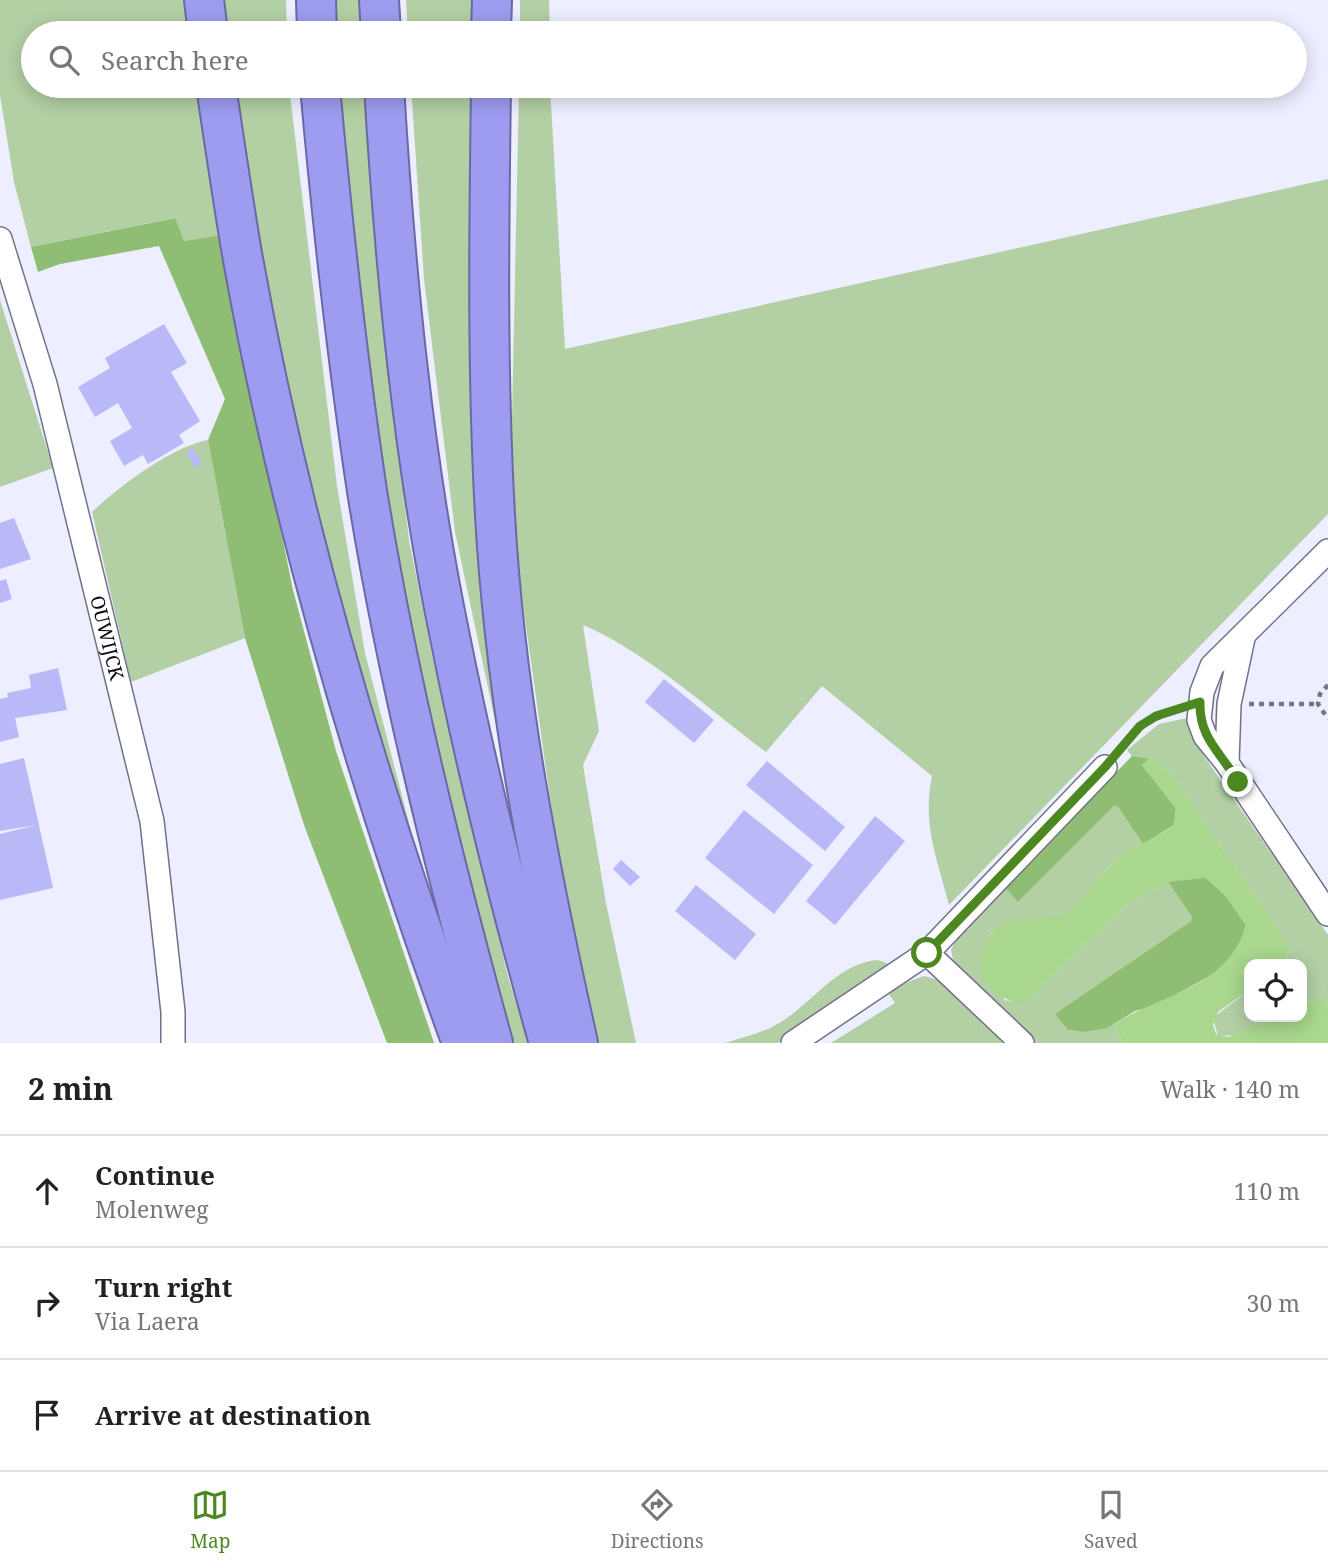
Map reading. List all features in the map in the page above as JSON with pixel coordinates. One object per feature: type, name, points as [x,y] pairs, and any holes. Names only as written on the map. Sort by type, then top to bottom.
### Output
[{"type":"highway","points":[[204,0],[207,21]]},
{"type":"highway","points":[[316,0],[317,21]]},
{"type":"highway","points":[[379,0],[380,21]]},
{"type":"highway","points":[[491,21],[492,0]]},
{"type":"highway","points":[[218,98],[242,250],[286,456],[326,614],[370,774],[420,928],[462,1043]]},
{"type":"highway","points":[[321,98],[343,306],[368,491],[384,580],[438,837],[493,1043]]},
{"type":"highway","points":[[385,98],[402,302],[420,456],[450,640],[492,831],[549,1043]]},
{"type":"highway","points":[[491,98],[489,380],[495,517],[525,785],[578,1043]]},
{"type":"street","name":"OUWIJCK","points":[[0,239],[46,384],[152,821],[173,1013],[173,1043]]},
{"type":"street","points":[[1328,551],[1212,666],[1200,702],[1199,720],[1205,736],[1227,764],[1328,914]]},
{"type":"street","points":[[1227,764],[1229,704],[1243,638]]},
{"type":"street","points":[[793,1043],[927,953],[1105,767]]},
{"type":"street","points":[[927,953],[1022,1043]]},
{"type":"path","points":[[1328,685],[1320,694],[1318,704],[1328,719]]},
{"type":"path","points":[[1105,767],[1140,726],[1156,716],[1200,702]]},
{"type":"path","points":[[1229,704],[1318,704]]},
{"type":"shaded area","points":[[0,0],[184,0],[187,21],[21,21],[21,98],[198,98],[221,235],[184,241],[174,218],[31,247],[14,182],[0,95]]},
{"type":"shaded area","points":[[212,0],[286,0],[287,21],[215,21]]},
{"type":"shaded area","points":[[332,0],[360,0],[361,21],[333,21]]},
{"type":"shaded area","points":[[406,0],[474,0],[473,21],[407,21]]},
{"type":"shaded area","points":[[520,0],[549,0],[550,21],[520,21]]},
{"type":"shaded area","points":[[227,98],[290,98],[337,486],[365,653],[422,873],[337,629]]},
{"type":"shaded area","points":[[337,98],[365,98],[378,283],[409,540],[432,655],[508,977],[529,1043],[510,1043],[382,544]]},
{"type":"shaded area","points":[[412,98],[474,98],[522,848],[455,532],[424,279]]},
{"type":"shaded area","points":[[519,98],[551,98],[565,349],[1328,179],[1328,514],[949,905],[930,826],[929,794],[932,776],[822,686],[766,752],[654,666],[583,625],[599,731],[583,765],[606,903],[636,1043],[599,1043],[564,899],[519,575],[511,466]]},
{"type":"shaded area","points":[[175,218],[184,241],[221,235],[293,590],[336,751],[434,1043],[387,1043],[304,825],[245,638],[208,440],[225,399],[159,246],[60,264],[38,272],[31,247]]},
{"type":"shaded area","points":[[0,300],[53,468],[0,487]]},
{"type":"shaded area","points":[[208,440],[245,638],[131,682],[92,512],[116,491],[163,459]]},
{"type":"shaded area","points":[[1187,718],[1204,756],[1328,935],[1328,1006],[1319,998],[1307,1003],[1307,959],[1287,959],[1290,948],[1178,783],[1161,764],[1132,756],[1127,750],[1159,724]]},
{"type":"shaded area","points":[[1132,756],[1149,759],[1142,765],[1176,808],[1174,825],[1143,844],[1118,807],[1114,806],[1018,902],[1005,887]]},
{"type":"shaded area","points":[[1149,759],[1161,764],[1178,783],[1290,948],[1287,959],[1244,959],[1244,994],[1218,1012],[1213,1025],[1216,1034],[1228,1037],[1265,1022],[1307,1022],[1307,1003],[1319,998],[1328,1006],[1328,1043],[1122,1043],[1114,1024],[1209,976],[1237,946],[1246,925],[1226,896],[1206,878],[1168,882],[1130,902],[1032,996],[1020,1004],[999,995],[986,982],[982,973],[982,953],[994,931],[1004,923],[1053,917],[1067,911],[1115,861],[1174,825],[1176,808],[1142,765]]},
{"type":"shaded area","points":[[1114,806],[1118,807],[1143,844],[1115,861],[1080,901],[1066,912],[1048,918],[1011,922],[991,934],[1004,1000],[1020,1003],[1032,996],[1130,902],[1168,882],[1192,917],[1190,922],[1068,1030],[1084,1032],[1114,1024],[1122,1043],[1032,1043],[955,968],[951,950],[957,938],[1005,887],[1019,901]]},
{"type":"shaded area","points":[[1206,878],[1226,896],[1246,925],[1238,950],[1219,971],[1155,1006],[1135,1011],[1107,1028],[1084,1032],[1068,1030],[1055,1014],[1190,922],[1192,917],[1168,882]]},
{"type":"shaded area","points":[[878,960],[889,964],[884,971],[786,1039],[777,1043],[725,1043],[772,1027],[848,969]]},
{"type":"shaded area","points":[[924,976],[945,982],[1010,1043],[831,1043],[895,1003],[889,994],[902,984]]},
{"type":"shaded area","points":[[1244,994],[1244,1022],[1266,1022],[1236,1035],[1218,1036],[1213,1018]]},
{"type":"building","points":[[164,324],[187,363],[171,372],[200,421],[179,435],[184,443],[148,464],[143,455],[124,466],[110,441],[132,428],[118,403],[95,417],[78,387],[110,368],[105,358]]},
{"type":"building","points":[[193,448],[202,464],[195,468],[186,452]]},
{"type":"building","points":[[14,518],[31,559],[0,569],[0,523]]},
{"type":"building","points":[[6,579],[12,599],[0,603],[0,581]]},
{"type":"building","points":[[58,668],[67,710],[15,718],[19,737],[0,742],[0,699],[8,697],[7,693],[31,688],[29,675]]},
{"type":"building","points":[[664,679],[714,720],[694,743],[645,702]]},
{"type":"building","points":[[24,758],[53,888],[0,900],[0,834],[36,825],[0,831],[0,764]]},
{"type":"building","points":[[767,761],[845,827],[825,851],[746,785]]},
{"type":"building","points":[[744,810],[813,865],[774,914],[705,858]]},
{"type":"building","points":[[875,816],[905,841],[835,925],[806,901]]},
{"type":"building","points":[[621,860],[640,877],[630,886],[613,869]]},
{"type":"building","points":[[696,885],[756,934],[735,960],[675,911]]},
{"type":"route","points":[[927,953],[1105,767],[1140,726],[1156,716],[1200,702],[1199,720],[1205,736],[1238,782]]}]
